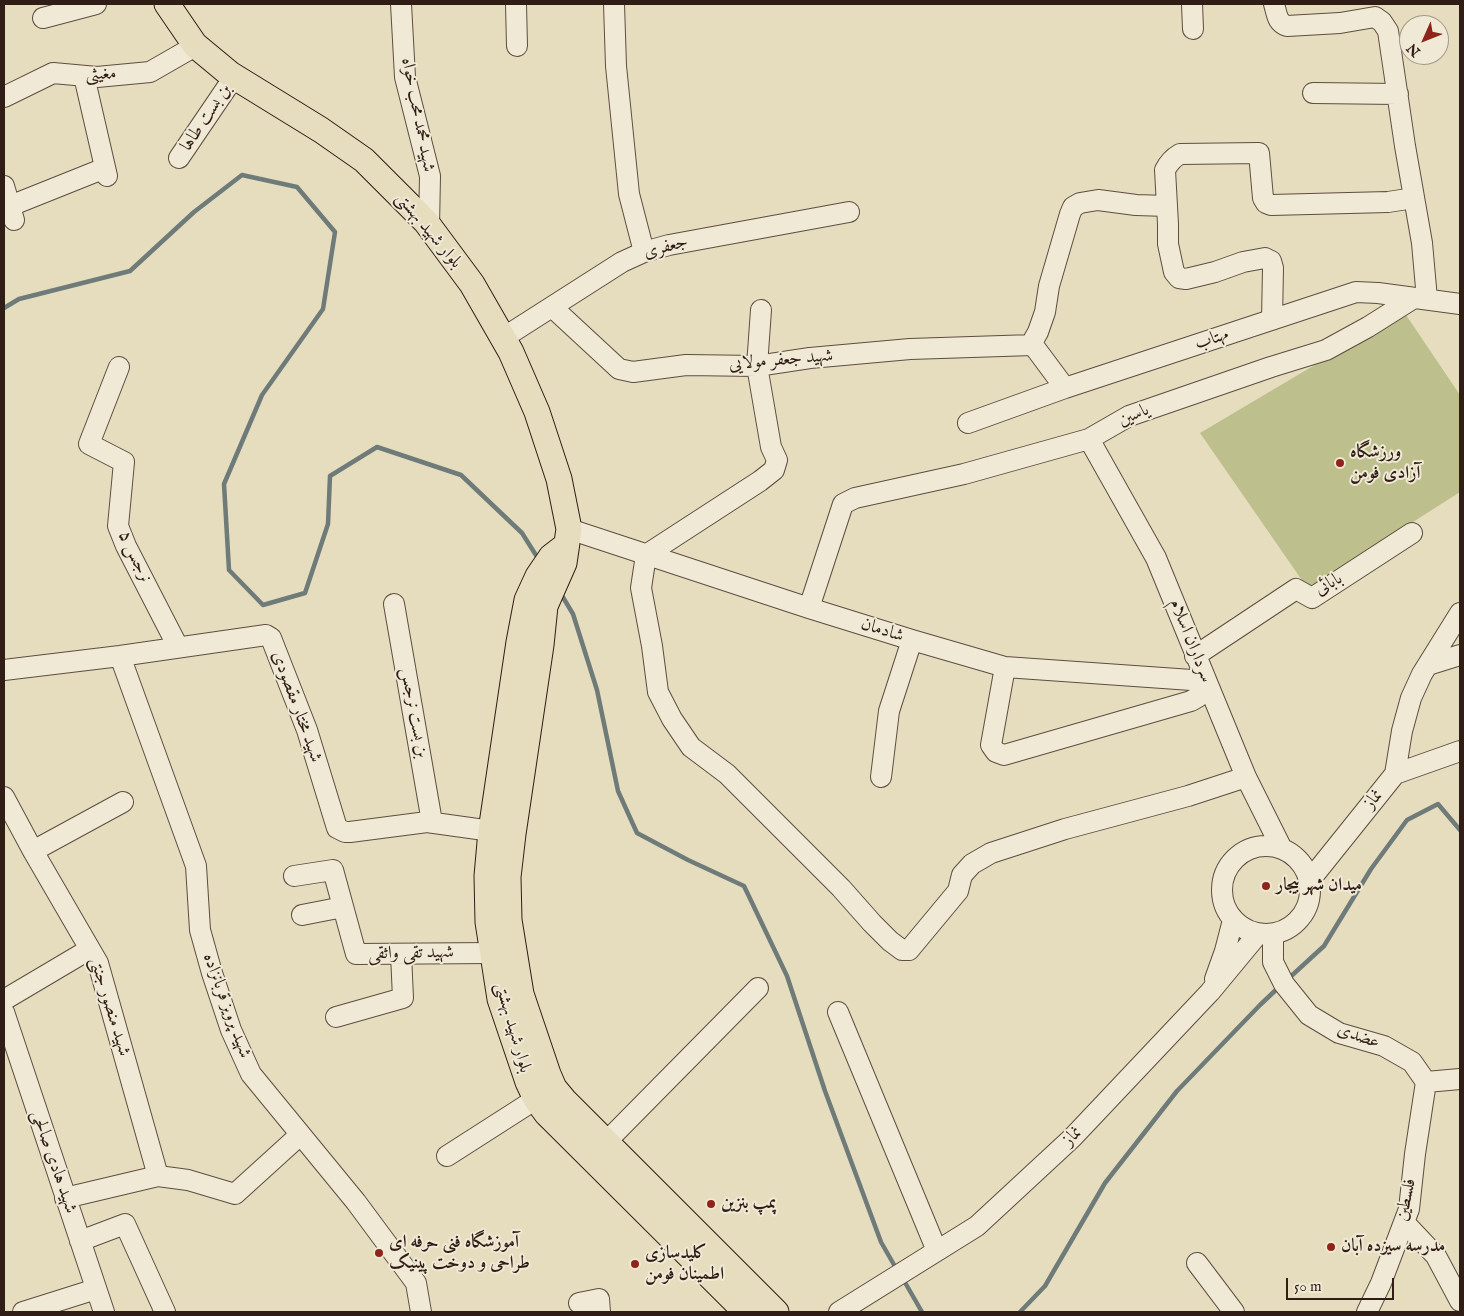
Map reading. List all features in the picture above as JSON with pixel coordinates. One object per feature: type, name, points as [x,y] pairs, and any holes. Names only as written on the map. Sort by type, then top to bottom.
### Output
[{"type":"main road","name":"بلوار شهید بهشتی","points":[[167,4],[197,45],[234,77],[321,130],[364,160],[429,227],[472,284],[511,352],[540,420],[559,479],[562,549],[536,603],[541,645],[502,833],[486,876],[488,922],[500,1000],[528,1082],[536,1099],[547,1114],[776,1312]]},
{"type":"main road","name":"بلوار شهید بهشتی","points":[[502,833],[508,877],[509,920],[521,994],[554,1088],[606,1142],[663,1214],[746,1312]]},
{"type":"street","points":[[43,18],[67,8],[96,4]]},
{"type":"street","name":"شهید محمد محب خواه","points":[[401,4],[405,76],[430,176],[429,227]]},
{"type":"street","points":[[516,4],[517,46]]},
{"type":"street","points":[[614,4],[616,66],[629,194],[644,252]]},
{"type":"street","points":[[1192,4],[1193,29]]},
{"type":"street","points":[[1274,4],[1278,20],[1288,26],[1340,23],[1375,17],[1382,22],[1388,31],[1422,243],[1420,298]]},
{"type":"street","name":"مغیثی","points":[[4,97],[52,72],[97,77],[150,72],[197,45]]},
{"type":"street","points":[[4,186],[12,213],[106,172],[84,76]]},
{"type":"street","name":"بن بست طاها","points":[[179,158],[234,77]]},
{"type":"street","points":[[1313,93],[1398,94]]},
{"type":"street","points":[[1272,320],[1273,268],[1271,261],[1265,258],[1243,262],[1186,280],[1179,278],[1174,272],[1168,244],[1165,170],[1173,158],[1180,154],[1259,153],[1263,198],[1266,203],[1271,205],[1388,202],[1414,198]]},
{"type":"street","points":[[1065,388],[1033,345],[1045,312],[1049,286],[1070,214],[1074,207],[1080,203],[1098,200],[1136,205],[1167,206]]},
{"type":"street","name":"جعفری","points":[[503,338],[622,262],[644,252],[669,245],[849,212]]},
{"type":"street","name":"مهتاب","points":[[968,423],[1065,388],[1356,292],[1378,293],[1460,304]]},
{"type":"street","name":"یاسین","points":[[809,608],[843,504],[855,498],[964,474],[1089,439],[1129,416],[1270,367],[1326,350],[1420,298]]},
{"type":"street","name":"شهید جعفر مولایی","points":[[552,307],[619,369],[633,372],[686,366],[757,366],[810,358],[910,349],[1033,345]]},
{"type":"street","points":[[761,310],[757,366],[771,447],[777,460],[774,470],[760,481],[646,554],[641,588],[658,692],[672,719],[691,747],[727,774],[842,888],[890,941],[902,950],[909,950],[958,891],[962,875],[972,864],[990,853],[1064,829],[1188,796],[1246,777]]},
{"type":"street","name":"نرجس ۵","points":[[119,367],[89,444],[124,462],[118,526],[126,546],[178,647]]},
{"type":"street","name":"سرداران اسلام","points":[[1089,439],[1156,558],[1246,777],[1282,848]]},
{"type":"street","name":"بابائی","points":[[1195,656],[1296,589],[1312,598],[1412,533]]},
{"type":"street","name":"شادمان","points":[[562,549],[646,554],[809,608],[1005,667],[1206,681]]},
{"type":"street","name":"بن بست نرجس","points":[[394,604],[432,822]]},
{"type":"street","points":[[1395,774],[1402,731],[1411,698],[1422,674],[1460,613]]},
{"type":"street","name":"شهید مختار مقصودی","points":[[4,670],[266,635],[271,638],[307,730],[338,828],[344,832],[350,832],[432,822],[502,833]]},
{"type":"street","points":[[881,777],[889,711],[912,640]]},
{"type":"street","points":[[1428,665],[1460,654]]},
{"type":"street","name":"شهید پرویز قربانزاده","points":[[120,656],[196,866],[200,930],[231,1030],[251,1074],[356,1202],[416,1283],[421,1312]]},
{"type":"street","points":[[1005,667],[991,745],[996,752],[1004,755],[1191,701],[1198,697],[1206,681]]},
{"type":"street","name":"نماز","points":[[1310,880],[1395,774],[1456,757]]},
{"type":"street","name":"شهید منصور جنتی","points":[[4,797],[98,963],[158,1176]]},
{"type":"street","points":[[33,851],[123,802]]},
{"type":"street","points":[[1267,846],[1282,848],[1304,866],[1310,880],[1311,894],[1307,909],[1299,920],[1287,930],[1266,935],[1244,929],[1233,920],[1225,907],[1222,892],[1224,878],[1230,865],[1240,854],[1253,848],[1267,846]]},
{"type":"street","name":"شهید تقی واثقی","points":[[294,876],[333,870],[356,954],[493,953]]},
{"type":"street","points":[[302,915],[343,907]]},
{"type":"street","points":[[1210,992],[1225,951],[1233,920]]},
{"type":"street","name":"نماز","points":[[840,1312],[977,1226],[1072,1138],[1266,935]]},
{"type":"street","name":"عضدی","points":[[1266,935],[1272,962],[1284,984],[1308,1015],[1339,1033],[1384,1046],[1412,1062],[1426,1082]]},
{"type":"street","points":[[4,1000],[90,950]]},
{"type":"street","points":[[336,1017],[403,998],[401,954]]},
{"type":"street","points":[[606,1142],[758,988]]},
{"type":"street","name":"شهید هادی صالحی","points":[[4,1012],[104,1312]]},
{"type":"street","points":[[838,1012],[937,1251]]},
{"type":"street","points":[[1426,1082],[1460,1079]]},
{"type":"street","name":"فلسطین","points":[[1367,1312],[1381,1282],[1409,1209],[1426,1082]]},
{"type":"street","points":[[447,1156],[536,1099]]},
{"type":"street","points":[[66,1198],[158,1176],[188,1180],[235,1194],[300,1135]]},
{"type":"street","points":[[1404,1222],[1436,1256],[1460,1301]]},
{"type":"street","points":[[80,1241],[125,1224],[165,1312]]},
{"type":"street","points":[[1197,1263],[1234,1312]]},
{"type":"street","points":[[23,1312],[96,1289]]},
{"type":"street","points":[[578,1303],[599,1299],[600,1312]]},
{"type":"green space","name":"ورزشگاه آزادی فومن","points":[[1404,312],[1460,395],[1460,492],[1308,589],[1200,433]]},
{"type":"waterway","points":[[4,308],[19,299],[130,271],[194,212],[242,175],[297,187],[335,232],[323,309],[262,395],[224,484],[229,570],[263,605],[305,593],[328,524],[330,476],[377,447],[461,475],[522,533],[539,560]]},
{"type":"waterway","points":[[561,594],[573,614],[597,690],[618,791],[637,833],[688,860],[744,886],[787,976],[825,1091],[881,1242],[897,1270]]},
{"type":"waterway","points":[[1288,979],[1324,946],[1371,869],[1407,820],[1438,804],[1460,830]]},
{"type":"waterway","points":[[1020,1312],[1045,1286],[1105,1183],[1177,1091],[1279,987]]},
{"type":"waterway","points":[[903,1279],[922,1312]]},
{"type":"place","name":"ورزشگاه آزادی فومن","points":[[1340,463]]},
{"type":"place","name":"میدان شهر بیجار","points":[[1266,886]]},
{"type":"place","name":"پمپ بنزین","points":[[711,1204]]},
{"type":"place","name":"مدرسه سیزده آبان","points":[[1331,1247]]},
{"type":"place","name":"آموزشگاه فنی حرفه ای طراحی و دوخت پینیک","points":[[379,1253]]},
{"type":"place","name":"کلیدسازی اطمینان فومن","points":[[635,1264]]}]
